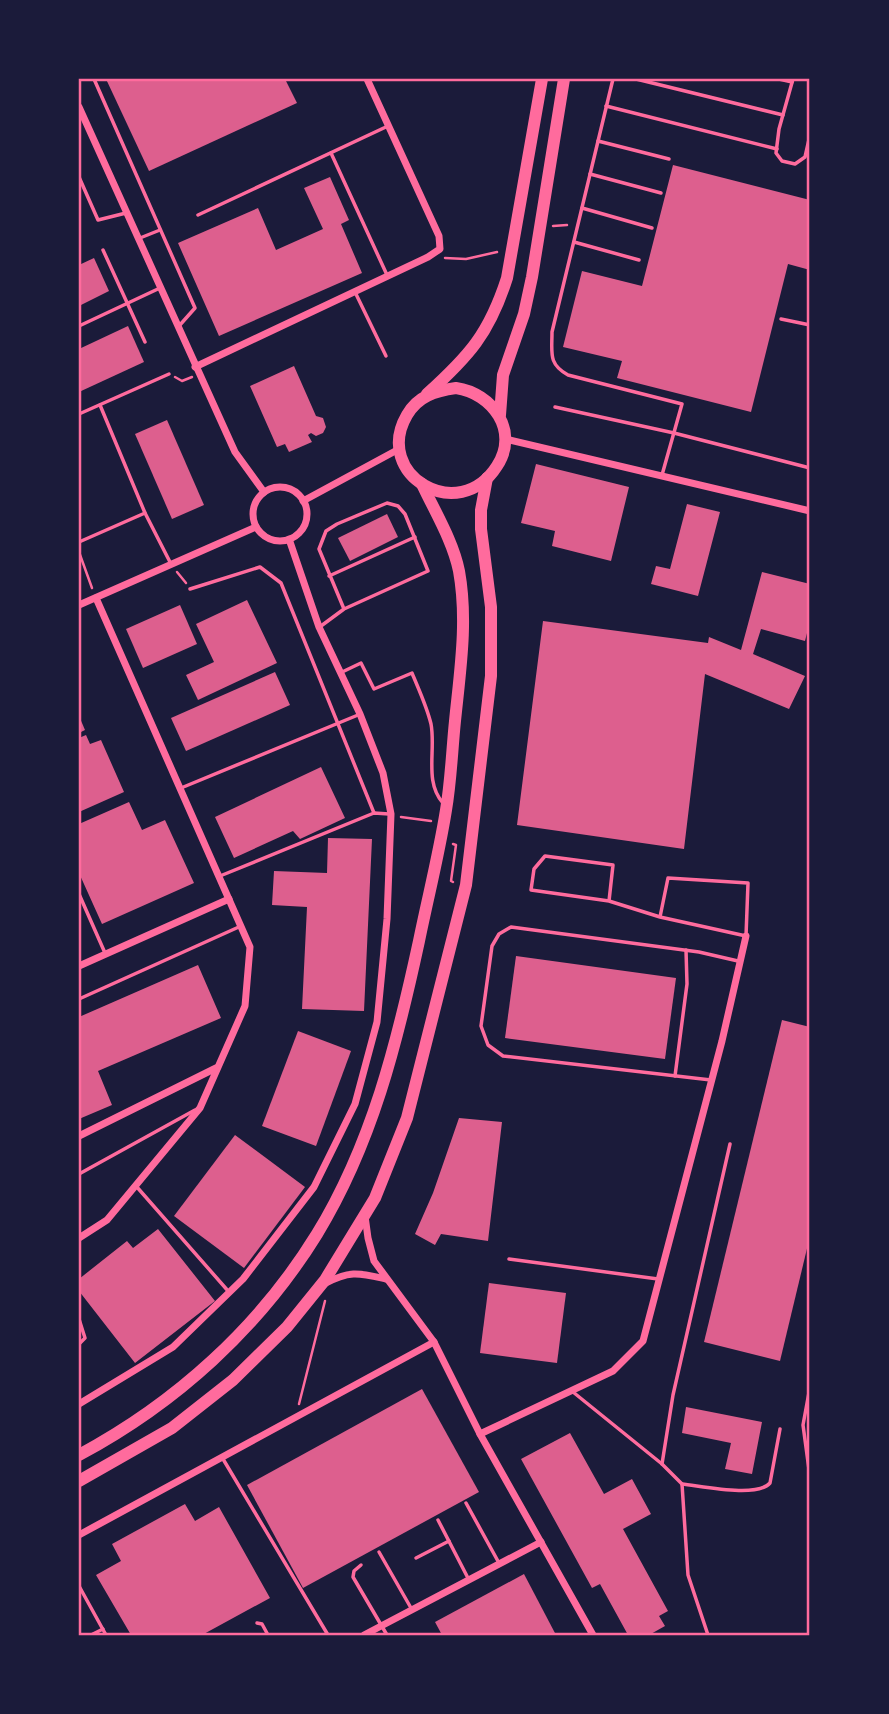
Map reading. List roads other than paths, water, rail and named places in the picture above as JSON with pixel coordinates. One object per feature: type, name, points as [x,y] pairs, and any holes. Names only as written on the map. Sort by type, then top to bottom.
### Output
[{"type":"main road","points":[[542,79],[513,248],[501,298],[471,352],[416,402],[404,420],[400,432],[398,449],[409,473],[435,492],[458,494],[478,485],[498,466],[505,439],[500,415],[503,375],[524,314],[565,79]]},
{"type":"main road","points":[[427,394],[465,389],[482,397],[500,415]]},
{"type":"main road","points":[[79,1481],[146,1444],[201,1407],[233,1380],[323,1292],[375,1198],[407,1118],[466,885],[491,676],[491,607],[481,529],[481,510],[487,478]]},
{"type":"main road","points":[[79,1455],[148,1413],[193,1379],[260,1312],[286,1279],[336,1200],[362,1145],[395,1043],[447,807],[464,629],[462,596],[452,548],[422,484]]},
{"type":"street","points":[[197,371],[440,249],[439,236],[367,79]]},
{"type":"street","points":[[79,107],[235,452],[264,492]]},
{"type":"street","points":[[505,439],[810,511]]},
{"type":"street","points":[[303,501],[398,449]]},
{"type":"street","points":[[286,488],[299,495],[303,501],[306,520],[296,535],[289,539],[271,539],[256,527],[254,506],[264,492],[286,488]]},
{"type":"street","points":[[79,605],[256,527]]},
{"type":"street","points":[[79,1404],[173,1347],[243,1279],[314,1187],[355,1104],[377,1022],[387,919],[391,814],[383,773],[360,714],[319,627],[289,539]]},
{"type":"street","points":[[79,1238],[107,1220],[200,1108],[245,1006],[250,947],[96,598]]},
{"type":"street","points":[[80,964],[229,899]]},
{"type":"street","points":[[480,1434],[613,1371],[643,1341],[747,936]]},
{"type":"street","points":[[79,1136],[216,1068]]},
{"type":"street","points":[[365,1215],[370,1251],[387,1280],[409,1305],[434,1342],[480,1434],[593,1635]]},
{"type":"street","points":[[323,1292],[341,1275],[351,1273],[387,1280]]},
{"type":"street","points":[[79,1535],[434,1342]]},
{"type":"street","points":[[364,1635],[541,1542]]},
{"type":"lane","points":[[94,79],[195,308],[177,327]]},
{"type":"lane","points":[[613,79],[552,332],[552,358],[557,369],[568,375],[682,404],[662,475]]},
{"type":"lane","points":[[636,79],[783,116]]},
{"type":"lane","points":[[779,79],[792,80],[776,153],[782,161],[795,164],[805,157],[810,135]]},
{"type":"lane","points":[[606,106],[777,149]]},
{"type":"lane","points":[[198,215],[388,126]]},
{"type":"lane","points":[[598,141],[669,159]]},
{"type":"lane","points":[[331,153],[387,277]]},
{"type":"lane","points":[[590,174],[661,193]]},
{"type":"lane","points":[[79,177],[98,219],[126,213]]},
{"type":"lane","points":[[582,208],[652,228]]},
{"type":"lane","points":[[138,239],[160,229]]},
{"type":"lane","points":[[573,242],[639,260]]},
{"type":"lane","points":[[103,250],[145,342]]},
{"type":"lane","points":[[79,326],[160,288]]},
{"type":"lane","points":[[355,292],[386,356]]},
{"type":"lane","points":[[781,318],[810,325]]},
{"type":"lane","points":[[79,414],[169,374]]},
{"type":"lane","points":[[100,405],[145,513],[170,564]]},
{"type":"lane","points":[[555,407],[674,433],[810,468]]},
{"type":"lane","points":[[319,627],[344,609],[428,571],[405,514],[398,506],[387,503],[326,531],[318,549],[344,609]]},
{"type":"lane","points":[[79,542],[145,513]]},
{"type":"lane","points":[[329,576],[415,537]]},
{"type":"lane","points":[[190,589],[260,567],[281,583],[374,813]]},
{"type":"lane","points":[[340,673],[361,663],[374,689],[412,673],[431,727],[435,794],[447,807]]},
{"type":"lane","points":[[180,789],[360,714]]},
{"type":"lane","points":[[219,876],[374,813],[391,814]]},
{"type":"lane","points":[[609,901],[613,865],[545,856],[534,869],[531,890],[609,901],[660,917],[747,936],[748,883],[668,878],[660,917]]},
{"type":"lane","points":[[79,894],[106,954]]},
{"type":"lane","points":[[79,999],[241,926]]},
{"type":"lane","points":[[711,1080],[503,1056],[488,1045],[481,1026],[492,946],[499,934],[512,927],[685,950],[740,962]]},
{"type":"lane","points":[[675,1076],[687,984],[685,950]]},
{"type":"lane","points":[[79,1174],[200,1108]]},
{"type":"lane","points":[[662,1464],[673,1395],[730,1143]]},
{"type":"lane","points":[[136,1186],[229,1292]]},
{"type":"lane","points":[[509,1259],[659,1279]]},
{"type":"lane","points":[[79,1319],[85,1338],[79,1344]]},
{"type":"lane","points":[[810,1387],[803,1425],[810,1477]]},
{"type":"lane","points":[[573,1392],[662,1464],[682,1484],[688,1575],[708,1635]]},
{"type":"lane","points":[[682,1484],[745,1490],[766,1488],[770,1483],[780,1429]]},
{"type":"lane","points":[[222,1457],[327,1635]]},
{"type":"lane","points":[[466,1503],[499,1564]]},
{"type":"lane","points":[[438,1520],[469,1580]]},
{"type":"lane","points":[[416,1558],[449,1541]]},
{"type":"lane","points":[[379,1552],[412,1610]]},
{"type":"lane","points":[[361,1565],[354,1571],[353,1577],[387,1635]]},
{"type":"lane","points":[[79,1586],[106,1635]]},
{"type":"lane","points":[[257,1623],[261,1624],[268,1635]]},
{"type":"lane","points":[[91,1635],[103,1629]]}]
